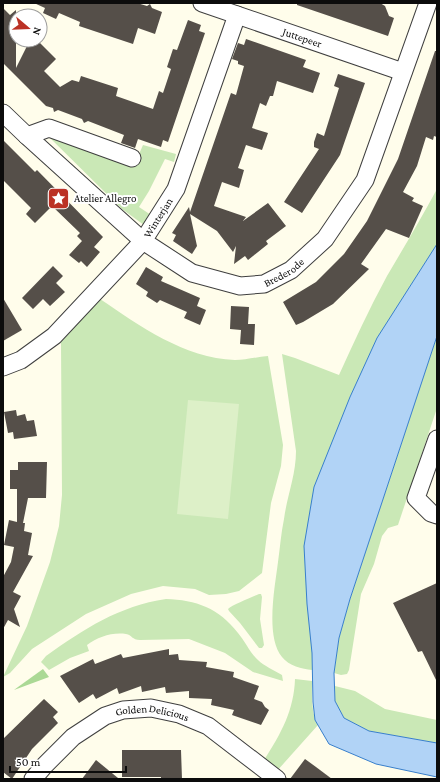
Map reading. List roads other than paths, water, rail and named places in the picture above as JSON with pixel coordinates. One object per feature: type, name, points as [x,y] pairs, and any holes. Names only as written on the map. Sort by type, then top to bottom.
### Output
[{"type":"street","name":"Juttepeer","points":[[202,3],[403,72]]},
{"type":"street","name":"Brederode","points":[[3,113],[143,241],[192,273],[240,286],[264,284],[291,270],[325,238],[365,180],[428,3]]},
{"type":"street","name":"Winterjan","points":[[3,367],[21,360],[54,336],[143,241],[176,188],[237,16]]},
{"type":"street","points":[[27,136],[49,128],[132,158]]},
{"type":"street","points":[[437,439],[416,498],[431,513],[437,515]]},
{"type":"street","name":"Golden Delicious","points":[[33,779],[44,765],[73,736],[105,716],[123,710],[151,708],[179,714],[208,726],[275,778]]},
{"type":"water","points":[[437,244],[437,336],[350,599],[339,638],[334,673],[335,701],[344,718],[369,731],[437,743],[437,777],[376,764],[329,744],[315,720],[312,653],[307,604],[304,546],[314,487],[350,397],[377,338]]},
{"type":"place","name":"Atelier Allegro","points":[[58,198]]}]
